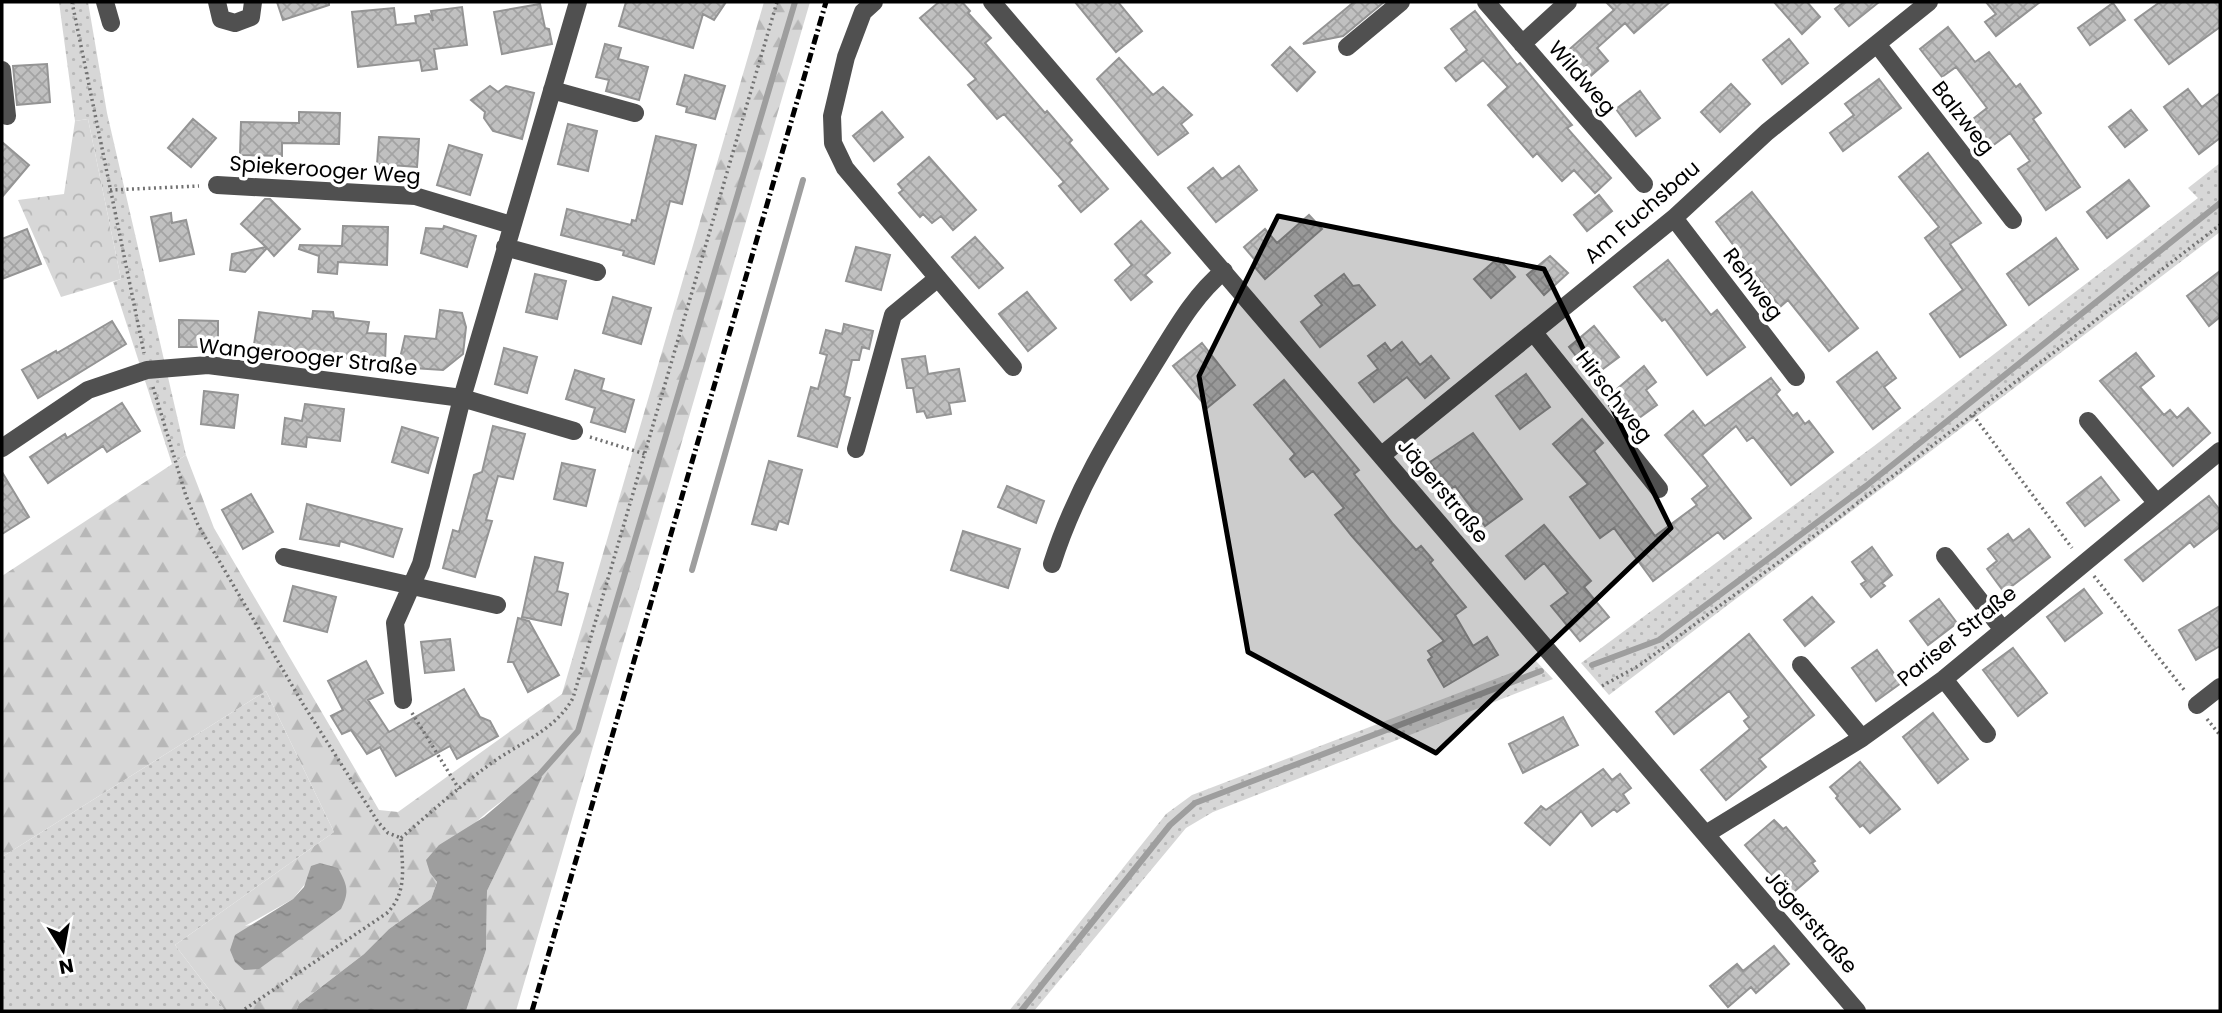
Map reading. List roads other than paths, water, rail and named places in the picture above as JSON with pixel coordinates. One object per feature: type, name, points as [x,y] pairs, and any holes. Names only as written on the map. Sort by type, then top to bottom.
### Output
[{"type":"street","points":[[105,2],[111,23]]},
{"type":"street","points":[[217,2],[221,19],[235,23],[251,17],[253,2]]},
{"type":"street","points":[[403,700],[396,623],[421,564],[462,398],[578,2]]},
{"type":"street","points":[[874,2],[863,12],[846,57],[832,116],[833,143],[845,168],[1013,367]]},
{"type":"street","name":"Jägerstraße","points":[[992,2],[1857,1011]]},
{"type":"street","points":[[1347,47],[1401,2]]},
{"type":"street","name":"Wildweg","points":[[1486,2],[1644,184]]},
{"type":"street","points":[[1522,44],[1568,2]]},
{"type":"street","name":"Am Fuchsbau","points":[[1382,455],[1674,218],[1767,132],[1929,2]]},
{"type":"street","name":"Balzweg","points":[[1877,44],[2013,220]]},
{"type":"street","points":[[2,70],[7,116]]},
{"type":"street","points":[[552,90],[635,113]]},
{"type":"street","name":"Spiekerooger Weg","points":[[217,185],[415,195],[511,225]]},
{"type":"street","name":"Rehweg","points":[[1674,218],[1796,377]]},
{"type":"street","points":[[506,247],[597,272]]},
{"type":"street","points":[[1052,564],[1063,530],[1095,459],[1172,335],[1208,284],[1224,271]]},
{"type":"street","points":[[856,449],[892,315],[938,278]]},
{"type":"street","name":"Hirschweg","points":[[1534,332],[1659,489]]},
{"type":"street","name":"Wangerooger Straße","points":[[2,448],[88,390],[147,370],[208,365],[462,398],[574,431]]},
{"type":"street","points":[[2088,421],[2156,502]]},
{"type":"street","name":"Pariser Straße","points":[[1706,834],[1862,738],[1944,679],[2220,451]]},
{"type":"street","points":[[1945,556],[2003,630]]},
{"type":"street","points":[[284,557],[497,605]]},
{"type":"street","points":[[1801,665],[1862,738]]},
{"type":"street","points":[[1944,679],[1987,734]]},
{"type":"street","points":[[2197,705],[2220,687]]},
{"type":"water","points":[[536,773],[542,777],[487,891],[486,950],[466,1011],[296,1011],[299,1004],[364,954],[389,929],[431,899],[437,882],[430,873],[426,860],[439,845],[484,817]]},
{"type":"water","points":[[320,863],[338,868],[344,879],[346,897],[341,909],[259,969],[244,970],[235,962],[230,950],[235,935],[293,899],[304,887],[311,866]]},
{"type":"waterway","points":[[539,775],[578,731],[795,2]]},
{"type":"waterway","points":[[692,570],[803,180]]},
{"type":"waterway","points":[[1592,665],[1659,640],[1866,486],[2220,203]]},
{"type":"waterway","points":[[1021,1011],[1170,825],[1195,803],[1541,671]]},
{"type":"railway","points":[[532,1011],[826,2]]}]
